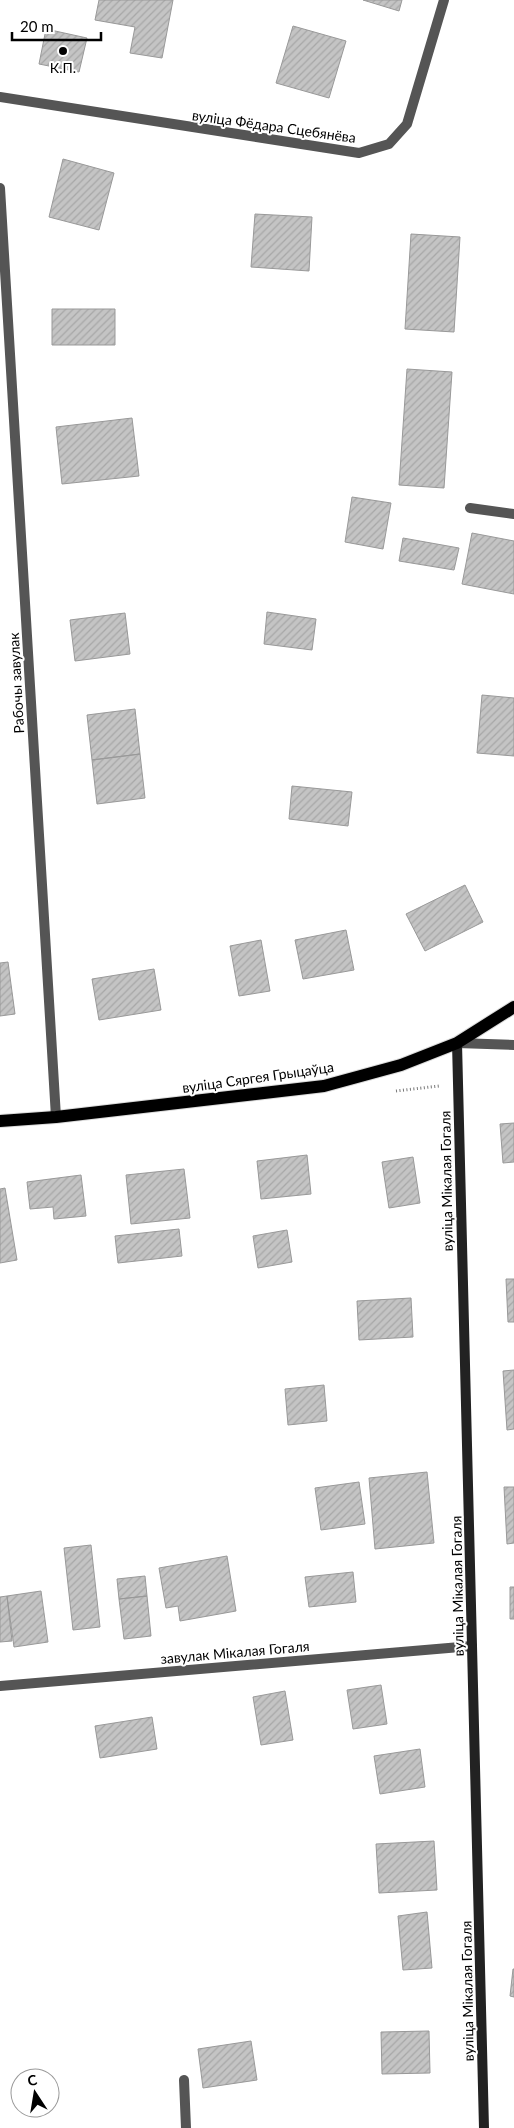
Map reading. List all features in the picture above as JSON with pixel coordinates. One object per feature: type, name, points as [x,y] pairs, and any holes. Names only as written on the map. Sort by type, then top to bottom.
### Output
[{"type":"main road","points":[[457,1043],[514,1007]]},
{"type":"main road","name":"вуліца Сяргея Грыцаўца","points":[[0,1122],[324,1086],[401,1065],[457,1043]]},
{"type":"street","name":"вуліца Фёдара Сцебянёва","points":[[0,97],[359,153],[389,144],[407,124],[444,0]]},
{"type":"street","name":"Рабочы завулак","points":[[0,188],[56,1117]]},
{"type":"street","points":[[470,508],[514,514]]},
{"type":"street","name":"вуліца Сяргея Грыцаўца","points":[[457,1043],[514,1045]]},
{"type":"street","name":"вуліца Мікалая Гогаля","points":[[457,1043],[484,2128]]},
{"type":"street","name":"завулак Мікалая Гогаля","points":[[0,1686],[472,1646]]},
{"type":"street","points":[[184,2080],[186,2128]]},
{"type":"building","points":[[99,0],[173,0],[162,58],[130,53],[135,27],[95,20]]},
{"type":"building","points":[[363,0],[402,0],[399,11]]},
{"type":"building","points":[[293,26],[346,41],[329,98],[276,83]]},
{"type":"building","name":"К.П.","points":[[46,29],[87,38],[79,72],[39,64]]},
{"type":"building","points":[[63,159],[114,173],[99,230],[49,217]]},
{"type":"building","points":[[255,214],[312,217],[309,271],[251,267]]},
{"type":"building","points":[[411,234],[460,237],[454,332],[405,329]]},
{"type":"building","points":[[52,309],[115,309],[115,345],[52,345]]},
{"type":"building","points":[[407,369],[452,372],[444,488],[399,485]]},
{"type":"building","points":[[132,418],[139,476],[62,484],[56,427]]},
{"type":"building","points":[[352,497],[391,503],[383,549],[345,542]]},
{"type":"building","points":[[472,533],[514,541],[514,594],[462,584]]},
{"type":"building","points":[[403,538],[459,548],[454,570],[399,561]]},
{"type":"building","points":[[267,612],[316,619],[312,650],[264,644]]},
{"type":"building","points":[[125,613],[130,654],[75,661],[70,620]]},
{"type":"building","points":[[482,695],[514,698],[514,756],[477,753]]},
{"type":"building","points":[[135,709],[140,754],[92,760],[87,715]]},
{"type":"building","points":[[140,754],[145,798],[97,804],[92,760]]},
{"type":"building","points":[[292,786],[352,792],[348,826],[289,819]]},
{"type":"building","points":[[465,885],[483,922],[425,951],[406,914]]},
{"type":"building","points":[[346,930],[354,970],[303,979],[295,940]]},
{"type":"building","points":[[261,940],[270,991],[239,996],[230,946]]},
{"type":"building","points":[[8,962],[15,1014],[0,1016],[0,963]]},
{"type":"building","points":[[154,969],[161,1010],[99,1020],[92,979]]},
{"type":"building","points":[[514,1123],[514,1162],[503,1163],[500,1124]]},
{"type":"building","points":[[307,1155],[311,1194],[261,1199],[257,1161]]},
{"type":"building","points":[[413,1157],[420,1203],[389,1208],[382,1162]]},
{"type":"building","points":[[184,1169],[190,1218],[131,1224],[126,1175]]},
{"type":"building","points":[[81,1175],[86,1216],[54,1219],[53,1207],[30,1209],[27,1182]]},
{"type":"building","points":[[5,1188],[17,1260],[0,1263],[0,1189]]},
{"type":"building","points":[[179,1229],[182,1256],[118,1263],[115,1236]]},
{"type":"building","points":[[287,1230],[292,1262],[258,1268],[253,1236]]},
{"type":"building","points":[[506,1279],[514,1279],[514,1322],[508,1322]]},
{"type":"building","points":[[411,1298],[413,1337],[359,1340],[357,1301]]},
{"type":"building","points":[[514,1370],[514,1429],[507,1430],[503,1371]]},
{"type":"building","points":[[324,1385],[327,1421],[288,1425],[285,1389]]},
{"type":"building","points":[[427,1472],[434,1543],[375,1549],[369,1478]]},
{"type":"building","points":[[359,1482],[365,1524],[321,1530],[315,1488]]},
{"type":"building","points":[[504,1487],[514,1487],[514,1543],[507,1544]]},
{"type":"building","points":[[91,1545],[100,1627],[73,1630],[64,1548]]},
{"type":"building","points":[[227,1556],[236,1611],[180,1621],[178,1606],[166,1608],[159,1568]]},
{"type":"building","points":[[353,1572],[356,1602],[309,1607],[305,1577]]},
{"type":"building","points":[[145,1576],[147,1596],[119,1599],[117,1579]]},
{"type":"building","points":[[510,1587],[514,1587],[514,1619],[510,1619]]},
{"type":"building","points":[[41,1591],[48,1642],[14,1647],[7,1596]]},
{"type":"building","points":[[7,1596],[12,1641],[0,1642],[0,1597]]},
{"type":"building","points":[[147,1596],[151,1636],[124,1639],[119,1599]]},
{"type":"building","points":[[381,1685],[387,1724],[353,1729],[347,1690]]},
{"type":"building","points":[[285,1691],[293,1740],[261,1745],[253,1697]]},
{"type":"building","points":[[152,1717],[157,1749],[100,1758],[95,1726]]},
{"type":"building","points":[[420,1749],[425,1787],[380,1794],[374,1756]]},
{"type":"building","points":[[434,1841],[437,1890],[379,1893],[376,1844]]},
{"type":"building","points":[[427,1912],[432,1968],[403,1970],[398,1916]]},
{"type":"building","points":[[514,1969],[514,1997],[510,1996]]},
{"type":"building","points":[[429,2031],[430,2073],[382,2074],[381,2032]]},
{"type":"building","points":[[251,2041],[257,2080],[203,2088],[198,2049]]},
{"type":"place","name":"К.П.","points":[[63,51]]}]
